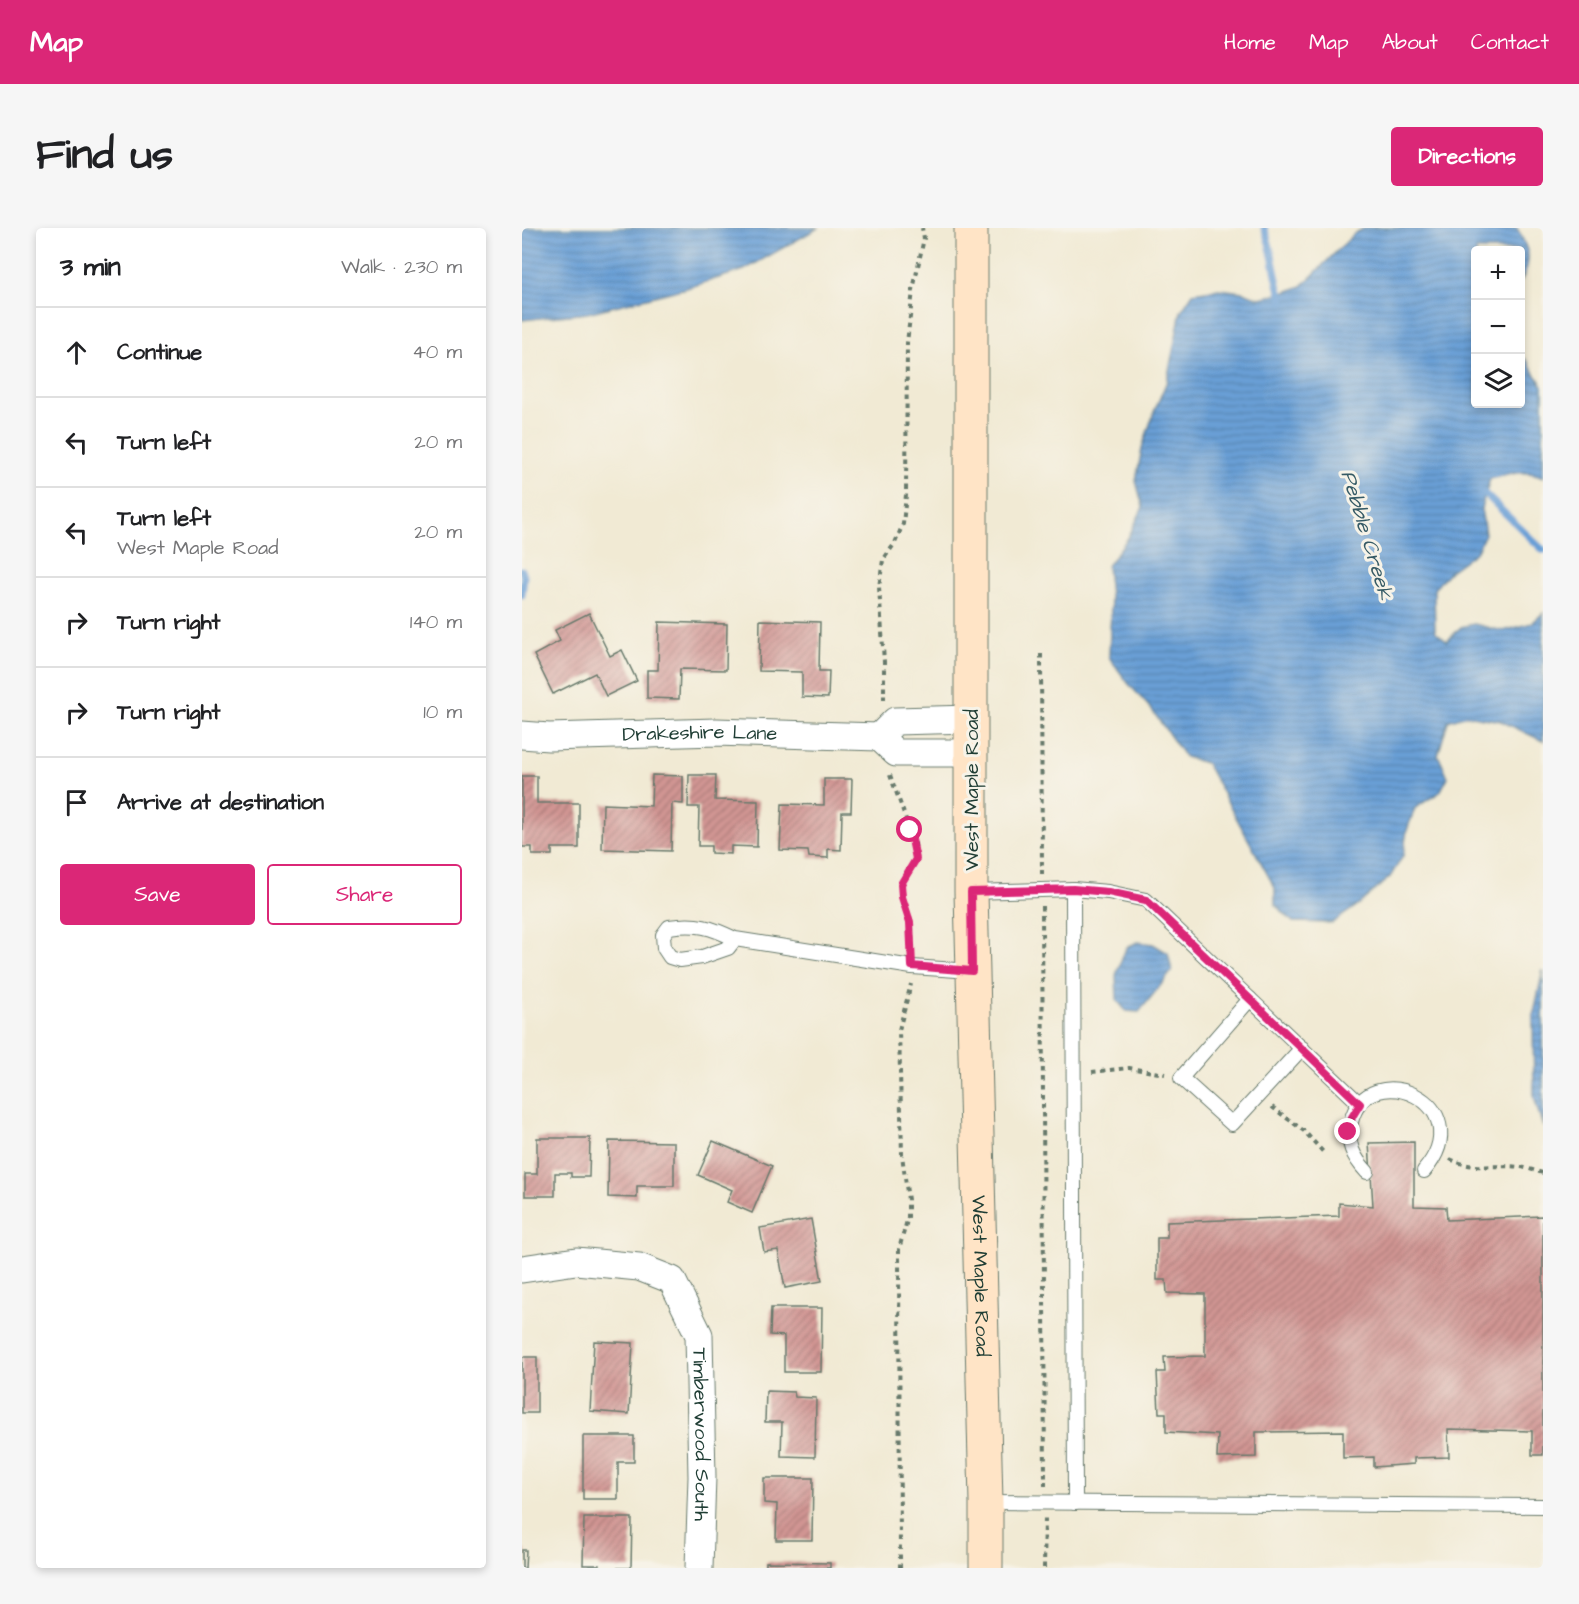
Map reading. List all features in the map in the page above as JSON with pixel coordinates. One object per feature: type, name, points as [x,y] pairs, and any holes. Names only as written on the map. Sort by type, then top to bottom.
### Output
[{"type":"main road","name":"West Maple Road","points":[[971,228],[971,892],[986,1568]]},
{"type":"street","points":[[972,719],[895,721],[879,737],[896,753],[972,753]]},
{"type":"street","name":"Drakeshire Lane","points":[[522,735],[549,737],[716,732],[879,737]]},
{"type":"street","name":"Timberwood South","points":[[522,1269],[576,1261],[639,1267],[672,1280],[699,1335],[702,1477],[699,1568]]},
{"type":"lane","points":[[1073,889],[1075,1503]]},
{"type":"lane","points":[[971,892],[1073,889],[1108,892],[1146,900],[1360,1104]]},
{"type":"lane","points":[[735,939],[728,948],[702,957],[680,960],[670,957],[664,948],[663,935],[669,927],[686,924],[710,927],[735,939],[912,966],[972,971]]},
{"type":"lane","points":[[1250,999],[1181,1078],[1232,1124],[1302,1048]]},
{"type":"lane","points":[[1367,1172],[1356,1161],[1350,1147],[1348,1132],[1352,1117],[1360,1104],[1372,1095],[1386,1090],[1401,1089],[1416,1094],[1428,1103],[1436,1116],[1440,1130],[1440,1145],[1437,1153],[1424,1171]]},
{"type":"lane","points":[[986,1502],[1543,1506]]},
{"type":"path","points":[[884,703],[879,587],[883,560],[895,543],[903,524],[906,495],[907,343],[913,290],[924,238],[922,228]]},
{"type":"path","points":[[1041,654],[1044,1568]]},
{"type":"path","points":[[888,772],[915,844],[916,859],[901,884],[902,897],[910,922],[912,966],[910,988],[900,1030],[902,1155],[908,1200],[908,1217],[899,1249],[900,1568]]},
{"type":"path","points":[[1073,1071],[1129,1068],[1181,1078]]},
{"type":"path","points":[[1257,1096],[1304,1131],[1325,1154]]},
{"type":"path","points":[[1437,1153],[1459,1163],[1479,1168],[1519,1167],[1543,1173]]},
{"type":"water","points":[[522,228],[818,228],[744,270],[690,287],[587,313],[522,320]]},
{"type":"water","points":[[1365,228],[1517,228],[1524,242],[1528,254],[1525,273],[1525,246],[1471,246],[1471,408],[1525,408],[1526,359],[1543,386],[1543,477],[1523,473],[1490,479],[1481,508],[1485,534],[1476,552],[1450,571],[1434,589],[1435,631],[1447,641],[1461,627],[1474,624],[1503,631],[1532,623],[1543,613],[1543,741],[1501,721],[1466,715],[1448,721],[1438,755],[1448,777],[1440,792],[1415,808],[1407,830],[1403,856],[1390,877],[1358,905],[1332,923],[1293,922],[1275,904],[1275,888],[1206,763],[1185,757],[1152,710],[1109,657],[1111,606],[1107,566],[1128,538],[1143,507],[1136,481],[1142,448],[1167,381],[1181,311],[1193,293],[1219,289],[1243,292],[1259,298],[1302,286],[1355,233]]},
{"type":"water","points":[[1137,942],[1153,944],[1168,953],[1172,971],[1139,1012],[1126,1011],[1117,1000],[1116,975],[1126,948]]},
{"type":"water","points":[[1543,970],[1543,1127],[1534,1097],[1533,1018]]},
{"type":"building","points":[[589,613],[610,656],[622,650],[637,681],[606,696],[595,673],[553,694],[534,655],[560,641],[555,630]]},
{"type":"building","points":[[760,620],[820,622],[819,671],[829,671],[828,698],[802,697],[802,672],[759,671]]},
{"type":"building","points":[[659,622],[727,624],[726,670],[680,669],[679,699],[647,698],[647,670],[658,670]]},
{"type":"building","points":[[652,775],[683,776],[683,804],[672,803],[671,851],[602,849],[603,804],[651,806]]},
{"type":"building","points":[[689,775],[716,775],[715,800],[758,801],[757,847],[731,846],[731,854],[711,853],[711,846],[698,846],[699,807],[688,807]]},
{"type":"building","points":[[522,776],[537,776],[537,803],[579,803],[579,848],[552,848],[552,855],[532,855],[532,847],[522,847]]},
{"type":"building","points":[[824,779],[852,779],[851,812],[842,812],[841,850],[828,849],[828,858],[809,857],[808,851],[780,850],[782,804],[824,805]]},
{"type":"building","points":[[537,1138],[590,1138],[589,1177],[571,1177],[571,1173],[555,1173],[555,1196],[525,1196],[525,1174],[537,1174]]},
{"type":"building","points":[[609,1141],[674,1142],[674,1186],[637,1186],[637,1198],[608,1197]]},
{"type":"building","points":[[713,1141],[772,1166],[752,1213],[727,1202],[732,1190],[698,1175]]},
{"type":"building","points":[[1414,1142],[1414,1206],[1446,1207],[1447,1220],[1543,1216],[1543,1455],[1532,1455],[1532,1431],[1448,1429],[1449,1457],[1414,1458],[1414,1464],[1374,1467],[1374,1457],[1343,1458],[1343,1431],[1256,1432],[1256,1457],[1217,1458],[1218,1435],[1166,1432],[1166,1413],[1159,1413],[1157,1372],[1165,1372],[1164,1357],[1205,1356],[1205,1294],[1167,1293],[1166,1280],[1157,1280],[1157,1238],[1167,1238],[1167,1222],[1339,1216],[1339,1203],[1373,1206],[1369,1143]]},
{"type":"building","points":[[811,1219],[822,1281],[785,1288],[778,1250],[764,1252],[760,1228]]},
{"type":"building","points":[[771,1308],[822,1308],[821,1372],[784,1372],[784,1336],[770,1335]]},
{"type":"building","points":[[594,1341],[633,1343],[629,1414],[590,1411]]},
{"type":"building","points":[[522,1357],[537,1357],[537,1413],[522,1413]]},
{"type":"building","points":[[766,1391],[794,1392],[795,1397],[816,1398],[815,1457],[781,1456],[782,1422],[765,1422]]},
{"type":"building","points":[[583,1436],[634,1436],[634,1462],[618,1462],[618,1499],[583,1499]]},
{"type":"building","points":[[764,1478],[813,1478],[812,1540],[776,1540],[777,1504],[764,1503]]},
{"type":"building","points":[[584,1518],[632,1518],[631,1568],[599,1568],[599,1565],[583,1565]]},
{"type":"building","points":[[522,1550],[526,1550],[525,1568],[522,1568]]},
{"type":"building","points":[[766,1562],[830,1563],[830,1568],[766,1568]]},
{"type":"waterway","name":"Pebble Creek","points":[[1264,228],[1283,301]]},
{"type":"waterway","name":"Pebble Creek","points":[[1479,491],[1485,494],[1543,550]]},
{"type":"waterway","name":"Pebble Creek","points":[[522,570],[524,576],[522,595]]},
{"type":"route","points":[[910,830],[915,844],[916,859],[901,884],[902,897],[910,922],[912,966],[972,971],[971,892],[1073,889],[1108,892],[1146,900],[1360,1104],[1352,1117],[1348,1132]]}]
